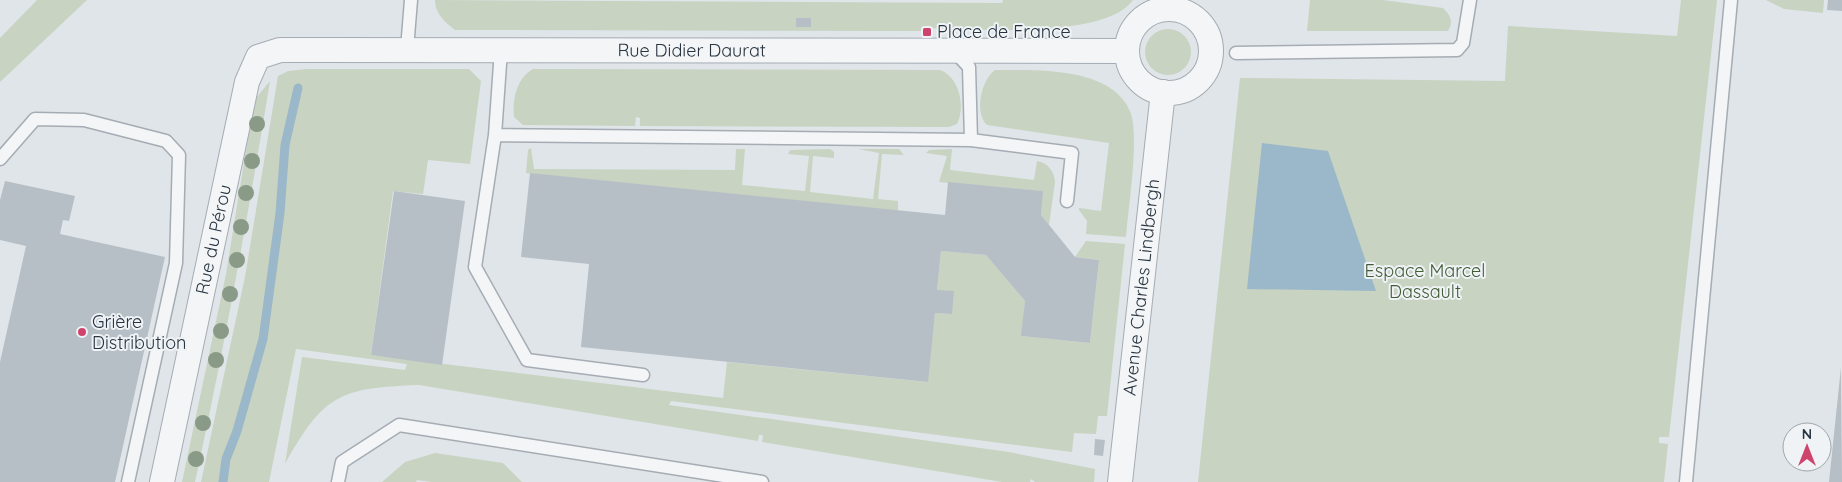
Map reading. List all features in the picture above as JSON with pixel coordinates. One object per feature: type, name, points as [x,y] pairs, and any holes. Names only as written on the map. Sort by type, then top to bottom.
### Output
[{"type":"street","points":[[1174,5],[1197,20],[1206,30],[1210,43],[1210,56],[1207,69],[1199,80],[1189,88],[1176,92],[1163,92],[1149,88],[1137,78],[1130,65],[1127,50],[1133,28],[1141,19],[1151,13],[1174,5]]},
{"type":"street","name":"Rue Didier Daurat","points":[[258,57],[280,50],[1127,50]]},
{"type":"street","name":"Rue du Pérou","points":[[162,482],[247,82],[258,57]]},
{"type":"street","name":"Avenue Charles Lindbergh","points":[[1120,482],[1163,92]]},
{"type":"lane","points":[[407,49],[411,0]]},
{"type":"lane","points":[[1236,53],[1457,50],[1463,43],[1470,0]]},
{"type":"lane","points":[[1686,482],[1731,0]]},
{"type":"lane","points":[[501,50],[495,135],[475,267],[527,360],[643,375]]},
{"type":"lane","points":[[953,50],[969,67],[971,140]]},
{"type":"lane","points":[[0,159],[35,119],[84,120],[166,142],[179,155],[176,263],[128,482]]},
{"type":"lane","points":[[495,135],[971,140],[1072,153],[1067,202]]},
{"type":"lane","points":[[338,482],[342,462],[399,425],[762,482]]},
{"type":"green space","points":[[37,0],[87,0],[0,82],[0,38]]},
{"type":"green space","points":[[435,0],[1002,3],[1003,0],[1133,0],[1118,13],[1095,21],[1066,27],[1002,30],[924,28],[923,31],[455,30],[439,14]]},
{"type":"green space","points":[[1310,0],[1383,0],[1443,8],[1449,16],[1451,24],[1448,31],[1307,31]]},
{"type":"green space","name":"Espace Marcel Dassault","points":[[1681,0],[1717,0],[1669,437],[1659,437],[1659,443],[1668,444],[1664,482],[1198,482],[1240,78],[1505,81],[1508,26],[1677,36]]},
{"type":"green space","points":[[1766,0],[1824,0],[1823,13],[1784,9]]},
{"type":"green space","points":[[1163,29],[1173,29],[1187,39],[1191,52],[1187,65],[1181,71],[1173,75],[1163,75],[1149,65],[1145,57],[1145,47],[1155,33]]},
{"type":"green space","points":[[307,69],[469,69],[481,81],[470,164],[428,160],[423,194],[393,191],[371,355],[723,398],[727,362],[927,382],[935,313],[952,314],[937,290],[941,251],[986,255],[1025,301],[1022,336],[1090,343],[1099,260],[1075,257],[1086,241],[1125,244],[1107,416],[1098,416],[1096,434],[1074,433],[1072,452],[671,401],[669,405],[1009,452],[1095,469],[1094,482],[1035,482],[1031,479],[1030,482],[1002,482],[762,442],[763,435],[759,435],[758,441],[419,385],[370,389],[337,399],[311,423],[285,464],[302,357],[405,370],[407,364],[296,349],[269,482],[201,482],[245,277],[278,76],[288,71]]},
{"type":"green space","points":[[533,69],[940,70],[947,74],[956,85],[961,101],[961,109],[957,124],[949,127],[640,126],[640,118],[636,117],[635,126],[523,125],[514,117],[515,96],[519,83]]},
{"type":"green space","points":[[995,70],[1050,71],[1070,74],[1089,78],[1107,86],[1120,96],[1130,111],[1134,137],[1126,237],[1086,234],[1087,221],[1079,210],[1079,208],[1101,211],[1109,143],[987,125],[981,113],[981,97],[986,81]]},
{"type":"green space","points":[[270,81],[235,282],[195,482],[182,482],[226,274],[253,107],[256,98]]},
{"type":"green space","points":[[531,148],[534,169],[735,170],[736,149],[745,149],[742,185],[805,191],[809,156],[788,154],[790,150],[830,149],[834,152],[834,158],[813,156],[810,192],[873,199],[879,153],[858,149],[899,149],[904,155],[882,154],[878,199],[898,201],[898,211],[526,173],[528,150]]},
{"type":"green space","points":[[952,149],[950,170],[1034,180],[1037,161],[1047,166],[1052,171],[1055,182],[1049,225],[1041,215],[1042,191],[939,182],[947,156],[926,153],[929,150]]},
{"type":"green space","points":[[435,453],[503,463],[522,482],[431,482],[417,480],[416,482],[382,482],[405,462]]},
{"type":"water","points":[[1262,143],[1328,151],[1376,291],[1247,289]]},
{"type":"building","points":[[1828,0],[1842,0],[1842,11],[1827,10]]},
{"type":"building","points":[[796,18],[811,18],[811,27],[796,27]]},
{"type":"building","points":[[530,173],[945,215],[948,182],[1043,191],[1041,215],[1075,257],[1099,260],[1090,343],[1021,336],[1025,301],[986,255],[941,251],[937,290],[954,291],[952,314],[935,313],[928,382],[581,347],[589,264],[521,257]]},
{"type":"building","name":"Grière Distribution","points":[[5,181],[75,196],[69,221],[63,220],[60,234],[165,257],[115,482],[0,482],[0,362],[26,246],[0,240],[0,200]]},
{"type":"building","points":[[394,191],[465,201],[442,365],[371,355]]},
{"type":"building","points":[[1841,367],[1842,482],[1829,482],[1830,472],[1832,472],[1832,453]]},
{"type":"building","points":[[1095,439],[1105,440],[1103,456],[1094,455]]},
{"type":"waterway","points":[[223,482],[226,459],[237,431],[263,339],[280,213],[285,145],[298,88]]},
{"type":"place","name":"Place de France","points":[[927,32]]},
{"type":"place","name":"Grière Distribution","points":[[82,332]]}]
